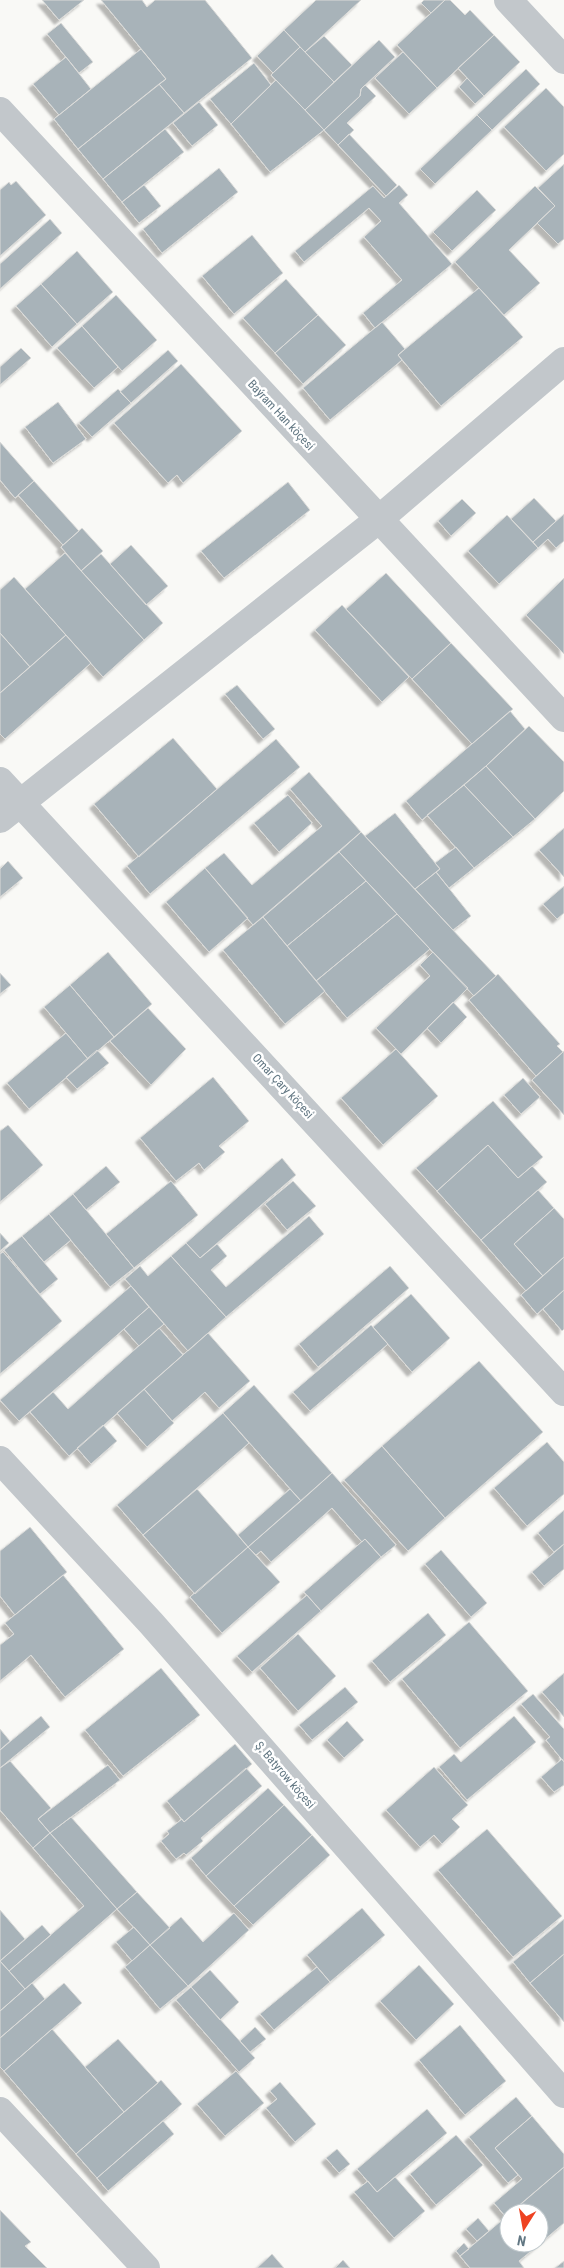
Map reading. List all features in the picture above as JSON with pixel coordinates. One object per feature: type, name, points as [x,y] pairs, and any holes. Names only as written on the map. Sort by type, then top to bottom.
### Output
[{"type":"street","points":[[508,0],[564,60]]},
{"type":"street","name":"Baýram Han köçesi","points":[[0,110],[378,520],[564,718]]},
{"type":"street","points":[[10,810],[378,520],[564,362]]},
{"type":"street","name":"Omar Çary köçesi","points":[[0,781],[10,810],[564,1392]]},
{"type":"street","name":"Ş. Batyrow köçesi","points":[[0,1460],[151,1623],[564,2094]]},
{"type":"street","points":[[0,2111],[146,2268]]},
{"type":"building","points":[[42,0],[84,0],[59,20]]},
{"type":"building","points":[[101,0],[142,0],[147,7],[155,0],[205,0],[252,58],[184,113],[159,84],[166,79]]},
{"type":"building","points":[[316,0],[361,0],[305,52],[284,30]]},
{"type":"building","points":[[424,0],[445,0],[431,13],[421,3]]},
{"type":"building","points":[[445,0],[450,0],[465,15],[470,10],[494,35],[437,88],[397,45]]},
{"type":"building","points":[[61,23],[93,62],[79,73],[47,34]]},
{"type":"building","points":[[284,30],[300,47],[273,73],[257,56]]},
{"type":"building","points":[[494,35],[520,62],[484,96],[458,68]]},
{"type":"building","points":[[324,36],[352,65],[334,82],[305,52]]},
{"type":"building","points":[[379,40],[395,57],[361,89],[360,96],[324,130],[305,110]]},
{"type":"building","points":[[300,47],[334,82],[305,110],[271,75]]},
{"type":"building","points":[[141,49],[166,79],[78,149],[54,119]]},
{"type":"building","points":[[403,52],[437,88],[409,114],[375,78]]},
{"type":"building","points":[[66,57],[91,89],[59,115],[33,84]]},
{"type":"building","points":[[254,63],[271,85],[231,124],[210,99]]},
{"type":"building","points":[[526,69],[540,84],[492,130],[477,115]]},
{"type":"building","points":[[467,78],[484,96],[475,104],[459,87]]},
{"type":"building","points":[[276,80],[324,130],[270,172],[231,124]]},
{"type":"building","points":[[159,84],[184,113],[103,179],[78,149]]},
{"type":"building","points":[[365,85],[376,96],[347,123],[354,130],[338,145],[324,130],[360,96],[361,89]]},
{"type":"building","points":[[546,88],[564,107],[564,154],[546,171],[504,127]]},
{"type":"building","points":[[199,102],[218,125],[192,146],[173,123]]},
{"type":"building","points":[[477,115],[492,130],[435,184],[420,169]]},
{"type":"building","points":[[165,129],[184,152],[122,202],[103,179]]},
{"type":"building","points":[[349,134],[397,185],[386,196],[338,145]]},
{"type":"building","points":[[564,164],[564,239],[558,244],[537,223],[555,206],[538,188]]},
{"type":"building","points":[[219,168],[238,192],[162,253],[143,229]]},
{"type":"building","points":[[16,181],[46,215],[0,256],[0,190],[9,182],[11,185]]},
{"type":"building","points":[[144,185],[161,206],[139,223],[122,202]]},
{"type":"building","points":[[399,185],[408,195],[399,203],[452,264],[375,328],[363,313],[402,280],[364,237],[381,221],[369,208],[304,262],[295,251],[373,186],[384,198]]},
{"type":"building","points":[[535,186],[555,206],[509,250],[540,283],[504,315],[455,262]]},
{"type":"building","points":[[477,190],[496,210],[452,251],[433,232]]},
{"type":"building","points":[[50,219],[62,233],[0,289],[0,264]]},
{"type":"building","points":[[252,235],[283,273],[234,314],[202,276]]},
{"type":"building","points":[[77,251],[113,292],[77,324],[41,284]]},
{"type":"building","points":[[286,279],[318,315],[275,353],[243,318]]},
{"type":"building","points":[[41,284],[77,324],[52,347],[16,306]]},
{"type":"building","points":[[479,288],[523,337],[441,406],[398,355]]},
{"type":"building","points":[[116,295],[157,340],[122,371],[82,326]]},
{"type":"building","points":[[318,315],[346,345],[303,384],[275,353]]},
{"type":"building","points":[[382,322],[405,349],[398,355],[402,360],[330,420],[303,388]]},
{"type":"building","points":[[82,326],[118,367],[94,388],[57,348]]},
{"type":"building","points":[[21,348],[31,358],[0,385],[0,367]]},
{"type":"building","points":[[168,350],[178,361],[131,403],[120,392]]},
{"type":"building","points":[[181,364],[242,431],[183,483],[177,475],[168,483],[114,423]]},
{"type":"building","points":[[118,389],[131,403],[92,437],[79,423]]},
{"type":"building","points":[[58,402],[86,439],[53,463],[25,427]]},
{"type":"building","points":[[0,442],[34,481],[15,498],[0,480]]},
{"type":"building","points":[[34,481],[79,531],[63,545],[18,495]]},
{"type":"building","points":[[288,482],[310,510],[224,578],[201,551]]},
{"type":"building","points":[[534,498],[556,521],[533,542],[511,519]]},
{"type":"building","points":[[462,499],[476,513],[451,536],[438,521]]},
{"type":"building","points":[[564,514],[564,541],[556,548],[548,539],[538,548],[533,542]]},
{"type":"building","points":[[507,515],[538,548],[499,584],[468,551]]},
{"type":"building","points":[[82,528],[103,551],[81,571],[61,547]]},
{"type":"building","points":[[131,545],[168,586],[146,605],[110,564]]},
{"type":"building","points":[[65,553],[144,640],[103,677],[25,589]]},
{"type":"building","points":[[101,554],[163,623],[144,640],[81,571]]},
{"type":"building","points":[[386,573],[451,643],[412,679],[346,609]]},
{"type":"building","points":[[14,577],[66,635],[30,667],[0,633],[0,590]]},
{"type":"building","points":[[564,578],[564,654],[526,615]]},
{"type":"building","points":[[342,605],[409,677],[382,702],[315,630]]},
{"type":"building","points":[[0,633],[30,667],[0,693]]},
{"type":"building","points":[[66,635],[91,663],[5,739],[0,734],[0,693]]},
{"type":"building","points":[[451,643],[513,709],[472,744],[412,679]]},
{"type":"building","points":[[237,685],[275,729],[263,739],[225,694]]},
{"type":"building","points":[[510,711],[525,729],[486,766],[422,820],[406,801]]},
{"type":"building","points":[[529,726],[564,762],[564,791],[535,819],[486,766]]},
{"type":"building","points":[[173,738],[217,789],[139,857],[94,804]]},
{"type":"building","points":[[276,739],[300,767],[150,894],[127,866]]},
{"type":"building","points":[[486,766],[535,819],[513,837],[464,785]]},
{"type":"building","points":[[309,772],[361,832],[253,925],[205,868],[224,853],[252,885],[322,826],[290,789]]},
{"type":"building","points":[[464,785],[513,837],[474,868],[427,815]]},
{"type":"building","points":[[288,795],[312,823],[279,852],[254,823]]},
{"type":"building","points":[[395,813],[440,869],[415,889],[365,836]]},
{"type":"building","points":[[564,828],[564,877],[539,850]]},
{"type":"building","points":[[361,832],[496,976],[474,996],[339,852]]},
{"type":"building","points":[[456,847],[474,868],[449,888],[436,872],[440,869],[435,863]]},
{"type":"building","points":[[339,852],[366,881],[287,946],[263,917]]},
{"type":"building","points":[[8,861],[23,878],[0,897],[0,869]]},
{"type":"building","points":[[205,868],[248,918],[209,952],[166,902]]},
{"type":"building","points":[[436,872],[471,916],[453,930],[415,889]]},
{"type":"building","points":[[366,881],[397,914],[316,981],[287,946]]},
{"type":"building","points":[[564,886],[564,913],[557,919],[543,904]]},
{"type":"building","points":[[397,914],[430,949],[347,1018],[316,981]]},
{"type":"building","points":[[263,917],[325,991],[285,1024],[223,950]]},
{"type":"building","points":[[108,952],[152,1004],[114,1037],[70,985]]},
{"type":"building","points":[[433,952],[468,988],[401,1054],[376,1028],[430,976],[420,965]]},
{"type":"building","points":[[0,973],[11,985],[0,994]]},
{"type":"building","points":[[498,974],[560,1044],[557,1046],[563,1052],[536,1076],[469,1000]]},
{"type":"building","points":[[70,985],[114,1037],[88,1059],[44,1007]]},
{"type":"building","points":[[453,1002],[467,1017],[441,1043],[427,1028]]},
{"type":"building","points":[[148,1008],[186,1049],[151,1085],[110,1041]]},
{"type":"building","points":[[66,1033],[88,1059],[29,1109],[7,1083]]},
{"type":"building","points":[[396,1049],[438,1096],[383,1145],[341,1098]]},
{"type":"building","points":[[97,1050],[109,1063],[77,1089],[66,1077]]},
{"type":"building","points":[[564,1051],[564,1115],[532,1080]]},
{"type":"building","points":[[213,1077],[249,1121],[219,1146],[225,1152],[204,1170],[199,1163],[176,1181],[140,1138]]},
{"type":"building","points":[[523,1078],[540,1097],[521,1114],[504,1095]]},
{"type":"building","points":[[493,1101],[543,1157],[518,1178],[488,1145],[437,1191],[416,1168]]},
{"type":"building","points":[[8,1125],[43,1165],[0,1202],[0,1131]]},
{"type":"building","points":[[488,1145],[518,1178],[532,1166],[547,1182],[481,1240],[437,1191]]},
{"type":"building","points":[[282,1158],[296,1175],[200,1258],[186,1243]]},
{"type":"building","points":[[106,1166],[120,1182],[86,1210],[73,1194]]},
{"type":"building","points":[[171,1181],[198,1215],[134,1268],[106,1234]]},
{"type":"building","points":[[293,1181],[316,1206],[287,1230],[265,1204]]},
{"type":"building","points":[[538,1190],[554,1208],[514,1244],[543,1276],[526,1291],[481,1240]]},
{"type":"building","points":[[73,1194],[134,1268],[110,1287],[49,1214]]},
{"type":"building","points":[[554,1208],[564,1219],[564,1257],[543,1276],[514,1244]]},
{"type":"building","points":[[49,1214],[71,1240],[44,1262],[22,1236]]},
{"type":"building","points":[[309,1216],[324,1234],[226,1317],[171,1256],[186,1243],[200,1258],[217,1244],[227,1256],[211,1270],[226,1287]]},
{"type":"building","points":[[0,1233],[9,1243],[0,1251]]},
{"type":"building","points":[[22,1236],[58,1279],[40,1294],[4,1250]]},
{"type":"building","points":[[3,1252],[62,1321],[0,1374],[0,1254]]},
{"type":"building","points":[[171,1256],[226,1317],[188,1351],[125,1279],[140,1266],[148,1276]]},
{"type":"building","points":[[564,1257],[564,1290],[537,1314],[521,1295]]},
{"type":"building","points":[[390,1266],[409,1288],[318,1367],[299,1344]]},
{"type":"building","points":[[131,1286],[149,1307],[19,1421],[0,1400]]},
{"type":"building","points":[[564,1290],[564,1329],[562,1331],[543,1309]]},
{"type":"building","points":[[411,1294],[450,1338],[412,1372],[373,1327]]},
{"type":"building","points":[[149,1307],[164,1324],[139,1346],[124,1329]]},
{"type":"building","points":[[371,1325],[388,1344],[310,1411],[293,1392]]},
{"type":"building","points":[[159,1328],[183,1355],[69,1456],[30,1412],[53,1392],[68,1409]]},
{"type":"building","points":[[208,1333],[250,1381],[219,1408],[205,1392],[172,1421],[144,1389]]},
{"type":"building","points":[[479,1361],[543,1432],[445,1518],[382,1446]]},
{"type":"building","points":[[254,1385],[332,1473],[301,1501],[223,1413]]},
{"type":"building","points":[[144,1389],[174,1423],[147,1447],[117,1413]]},
{"type":"building","points":[[223,1413],[249,1443],[143,1535],[117,1505]]},
{"type":"building","points":[[103,1425],[117,1441],[91,1464],[77,1448]]},
{"type":"building","points":[[547,1442],[564,1462],[564,1494],[527,1526],[494,1488]]},
{"type":"building","points":[[382,1446],[445,1518],[408,1551],[344,1480]]},
{"type":"building","points":[[332,1473],[396,1545],[381,1557],[365,1539],[362,1542],[332,1508],[271,1562],[261,1551],[256,1555],[248,1547]]},
{"type":"building","points":[[197,1489],[248,1547],[195,1594],[143,1535]]},
{"type":"building","points":[[290,1489],[301,1501],[248,1547],[238,1535]]},
{"type":"building","points":[[564,1510],[564,1544],[554,1552],[538,1533]]},
{"type":"building","points":[[30,1527],[67,1572],[15,1615],[0,1596],[0,1551]]},
{"type":"building","points":[[365,1539],[381,1557],[321,1611],[304,1592]]},
{"type":"building","points":[[564,1544],[564,1569],[544,1586],[532,1572]]},
{"type":"building","points":[[248,1547],[280,1582],[222,1633],[190,1597]]},
{"type":"building","points":[[441,1550],[487,1603],[471,1617],[425,1564]]},
{"type":"building","points":[[63,1575],[124,1649],[65,1697],[31,1655],[0,1681],[0,1645],[14,1634],[5,1623]]},
{"type":"building","points":[[307,1595],[321,1611],[252,1672],[237,1656]]},
{"type":"building","points":[[428,1613],[446,1635],[390,1682],[372,1661]]},
{"type":"building","points":[[469,1622],[528,1691],[460,1748],[402,1679]]},
{"type":"building","points":[[298,1634],[336,1676],[298,1711],[260,1668]]},
{"type":"building","points":[[161,1668],[200,1715],[123,1776],[85,1730]]},
{"type":"building","points":[[564,1673],[564,1717],[542,1692]]},
{"type":"building","points":[[345,1687],[358,1702],[312,1740],[299,1725]]},
{"type":"building","points":[[533,1694],[564,1729],[564,1762],[546,1740],[550,1737],[521,1704]]},
{"type":"building","points":[[41,1716],[50,1727],[0,1768],[0,1750]]},
{"type":"building","points":[[514,1716],[536,1742],[467,1800],[439,1767],[454,1754],[461,1762]]},
{"type":"building","points":[[347,1721],[364,1740],[344,1758],[327,1740]]},
{"type":"building","points":[[0,1729],[10,1741],[0,1750]]},
{"type":"building","points":[[235,1744],[252,1764],[184,1822],[167,1801]]},
{"type":"building","points":[[562,1759],[564,1762],[564,1785],[554,1792],[541,1777]]},
{"type":"building","points":[[10,1761],[51,1808],[38,1819],[50,1833],[33,1848],[0,1810],[0,1768]]},
{"type":"building","points":[[108,1765],[120,1780],[50,1833],[38,1819]]},
{"type":"building","points":[[434,1767],[468,1805],[452,1819],[460,1827],[442,1844],[434,1835],[420,1847],[386,1810]]},
{"type":"building","points":[[246,1768],[262,1786],[201,1838],[203,1841],[186,1855],[184,1853],[176,1859],[161,1841],[169,1834],[167,1831],[182,1819],[184,1822]]},
{"type":"building","points":[[268,1788],[284,1805],[206,1876],[191,1858]]},
{"type":"building","points":[[284,1805],[312,1835],[234,1906],[206,1876]]},
{"type":"building","points":[[71,1817],[137,1892],[117,1909],[50,1833]]},
{"type":"building","points":[[487,1829],[562,1916],[513,1957],[438,1870]]},
{"type":"building","points":[[50,1833],[117,1909],[25,1989],[9,1971],[84,1906],[33,1848]]},
{"type":"building","points":[[312,1835],[330,1855],[253,1925],[234,1906]]},
{"type":"building","points":[[137,1892],[170,1928],[150,1945],[117,1909]]},
{"type":"building","points":[[362,1908],[385,1935],[330,1982],[307,1955]]},
{"type":"building","points":[[0,1910],[25,1939],[0,1961]]},
{"type":"building","points":[[234,1913],[249,1930],[188,1986],[150,1945],[181,1917],[203,1942]]},
{"type":"building","points":[[564,1919],[564,1954],[530,1983],[513,1962]]},
{"type":"building","points":[[42,1925],[51,1935],[9,1971],[0,1961]]},
{"type":"building","points":[[134,1927],[150,1945],[132,1961],[116,1942]]},
{"type":"building","points":[[150,1945],[188,1986],[160,2009],[125,1967]]},
{"type":"building","points":[[564,1954],[564,2022],[530,1983]]},
{"type":"building","points":[[0,1961],[25,1989],[0,2011]]},
{"type":"building","points":[[419,1965],[454,2004],[416,2040],[380,2001]]},
{"type":"building","points":[[317,1967],[330,1982],[274,2030],[260,2014]]},
{"type":"building","points":[[210,1970],[239,2002],[220,2020],[191,1987]]},
{"type":"building","points":[[32,1983],[45,1999],[0,2038],[0,2011]]},
{"type":"building","points":[[64,1983],[82,2003],[4,2071],[0,2067],[0,2038]]},
{"type":"building","points":[[191,1987],[255,2058],[239,2072],[176,2000]]},
{"type":"building","points":[[460,2025],[506,2081],[465,2115],[419,2060]]},
{"type":"building","points":[[255,2027],[266,2039],[250,2052],[240,2041]]},
{"type":"building","points":[[52,2029],[124,2112],[76,2154],[4,2071]]},
{"type":"building","points":[[118,2039],[158,2083],[124,2112],[85,2067]]},
{"type":"building","points":[[236,2071],[264,2103],[225,2136],[197,2104]]},
{"type":"building","points":[[161,2080],[182,2104],[97,2178],[76,2154]]},
{"type":"building","points":[[280,2082],[316,2124],[295,2142],[266,2108],[277,2099],[270,2091]]},
{"type":"building","points":[[516,2097],[532,2116],[495,2148],[518,2175],[508,2183],[469,2137]]},
{"type":"building","points":[[427,2109],[447,2133],[377,2192],[357,2169]]},
{"type":"building","points":[[532,2116],[564,2154],[564,2167],[522,2203],[499,2203],[499,2209],[494,2203],[522,2179],[495,2148]]},
{"type":"building","points":[[163,2121],[174,2134],[108,2191],[97,2178]]},
{"type":"building","points":[[456,2135],[483,2165],[436,2205],[410,2174]]},
{"type":"building","points":[[337,2149],[350,2164],[339,2173],[326,2158]]},
{"type":"building","points":[[564,2167],[564,2223],[549,2236],[549,2203],[522,2203]]},
{"type":"building","points":[[395,2177],[425,2211],[394,2238],[354,2192],[368,2181],[377,2192]]},
{"type":"building","points":[[0,2210],[31,2242],[25,2246],[47,2268],[0,2268]]},
{"type":"building","points":[[478,2218],[489,2231],[477,2241],[466,2229]]},
{"type":"building","points":[[499,2223],[499,2253],[529,2253],[519,2261],[524,2268],[470,2268],[460,2256]]},
{"type":"building","points":[[464,2243],[469,2249],[460,2256],[456,2251]]},
{"type":"building","points":[[272,2254],[284,2268],[257,2268]]},
{"type":"building","points":[[343,2260],[350,2268],[335,2268]]},
{"type":"building","points":[[564,2261],[564,2268],[555,2268]]}]
